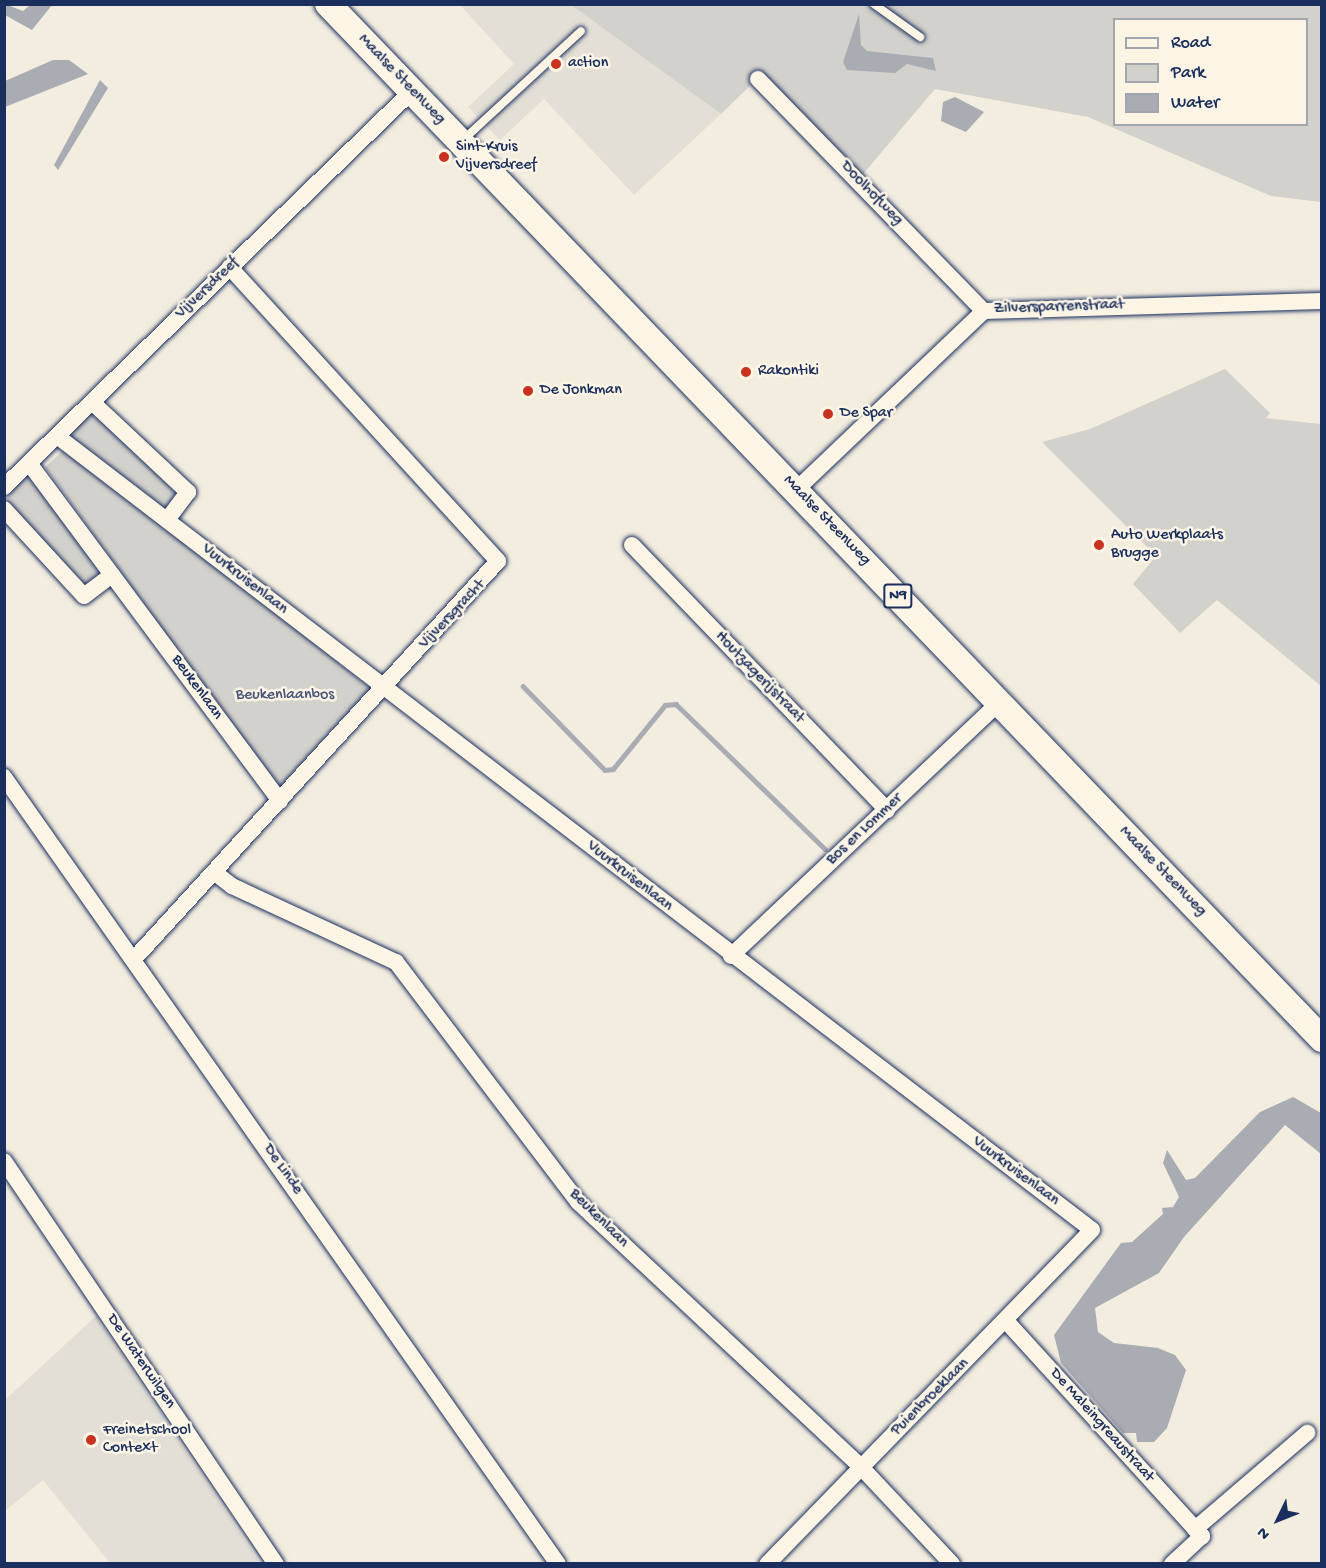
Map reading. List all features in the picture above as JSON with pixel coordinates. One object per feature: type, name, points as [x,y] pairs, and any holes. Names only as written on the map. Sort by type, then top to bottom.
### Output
[{"type":"main road","name":"Maalse Steenweg","points":[[328,4],[797,489],[1322,1039]]},
{"type":"street","name":"Doolhofweg","points":[[758,79],[984,310]]},
{"type":"street","name":"Vijversdreef","points":[[4,487],[412,91]]},
{"type":"street","name":"Vijversgracht","points":[[134,959],[385,688],[498,561],[230,267]]},
{"type":"street","name":"Zilversparrenstraat","points":[[797,489],[984,310],[1322,301]]},
{"type":"street","points":[[92,402],[189,492],[167,520]]},
{"type":"street","name":"Vuurkruisenlaan","points":[[57,436],[731,956],[1092,1230]]},
{"type":"street","name":"Beukenlaan","points":[[29,463],[280,801]]},
{"type":"street","points":[[4,508],[84,596],[112,575]]},
{"type":"street","name":"Houtzagerijstraat","points":[[632,545],[886,810]]},
{"type":"street","name":"Bos en Lommer","points":[[731,956],[999,703]]},
{"type":"street","name":"De Linde","points":[[4,777],[558,1563]]},
{"type":"street","name":"Beukenlaan","points":[[214,872],[232,886],[396,962],[578,1202],[861,1467],[952,1563]]},
{"type":"street","name":"De Waterwilgen","points":[[4,1161],[276,1563]]},
{"type":"street","name":"Puienbroeklaan","points":[[767,1563],[1007,1322],[1092,1230]]},
{"type":"street","name":"De Maleingreaustraat","points":[[1007,1322],[1195,1529]]},
{"type":"street","points":[[1172,1563],[1202,1536],[1195,1529],[1307,1433]]},
{"type":"lane","points":[[874,4],[920,37]]},
{"type":"lane","points":[[461,142],[581,31]]},
{"type":"shaded area","points":[[460,5],[571,5],[721,114],[634,195],[544,99],[500,140],[468,107],[514,64]]},
{"type":"shaded area","name":"Freinetschool Context","points":[[96,1316],[260,1563],[110,1563],[43,1480],[5,1511],[5,1400]]},
{"type":"green space","points":[[571,5],[1321,5],[1321,202],[1271,196],[1088,117],[935,89],[858,180],[757,79],[721,114]]},
{"type":"green space","points":[[1225,369],[1270,413],[1266,418],[1321,424],[1321,686],[1217,600],[1180,633],[1133,584],[1156,556],[1042,442],[1090,429]]},
{"type":"green space","points":[[85,414],[93,414],[177,490],[167,510],[71,437]]},
{"type":"green space","name":"Beukenlaanbos","points":[[66,448],[374,691],[278,789],[45,467]]},
{"type":"green space","points":[[25,476],[33,477],[100,568],[101,575],[92,585],[83,584],[8,503],[7,495]]},
{"type":"water","points":[[5,4],[23,11],[30,5],[52,5],[32,30],[5,15]]},
{"type":"water","points":[[859,14],[861,45],[867,51],[933,58],[936,71],[907,64],[895,73],[847,70],[843,62]]},
{"type":"water","points":[[53,60],[69,60],[88,74],[5,107],[5,81]]},
{"type":"water","points":[[100,80],[108,88],[58,170],[54,165]]},
{"type":"water","points":[[955,97],[984,112],[966,132],[941,121],[943,102]]},
{"type":"water","points":[[1293,1097],[1321,1113],[1321,1154],[1285,1125],[1184,1237],[1159,1273],[1095,1308],[1098,1332],[1114,1343],[1158,1348],[1175,1355],[1186,1370],[1167,1428],[1154,1442],[1137,1442],[1136,1433],[1123,1433],[1061,1363],[1054,1335],[1121,1243],[1132,1242],[1163,1214],[1162,1208],[1173,1207],[1179,1197],[1163,1163],[1167,1150],[1186,1180],[1195,1178],[1260,1112]]},
{"type":"waterway","points":[[523,686],[605,770],[613,769],[665,705],[676,704],[825,849]]},
{"type":"place","name":"action","points":[[556,64]]},
{"type":"place","name":"Sint-Kruis Vijversdreef","points":[[444,157]]},
{"type":"place","name":"Rakontiki","points":[[746,372]]},
{"type":"place","name":"De Jonkman","points":[[528,391]]},
{"type":"place","name":"De Spar","points":[[828,414]]},
{"type":"place","name":"Auto Werkplaats Brugge","points":[[1099,545]]},
{"type":"place","name":"Freinetschool Context","points":[[91,1440]]}]
